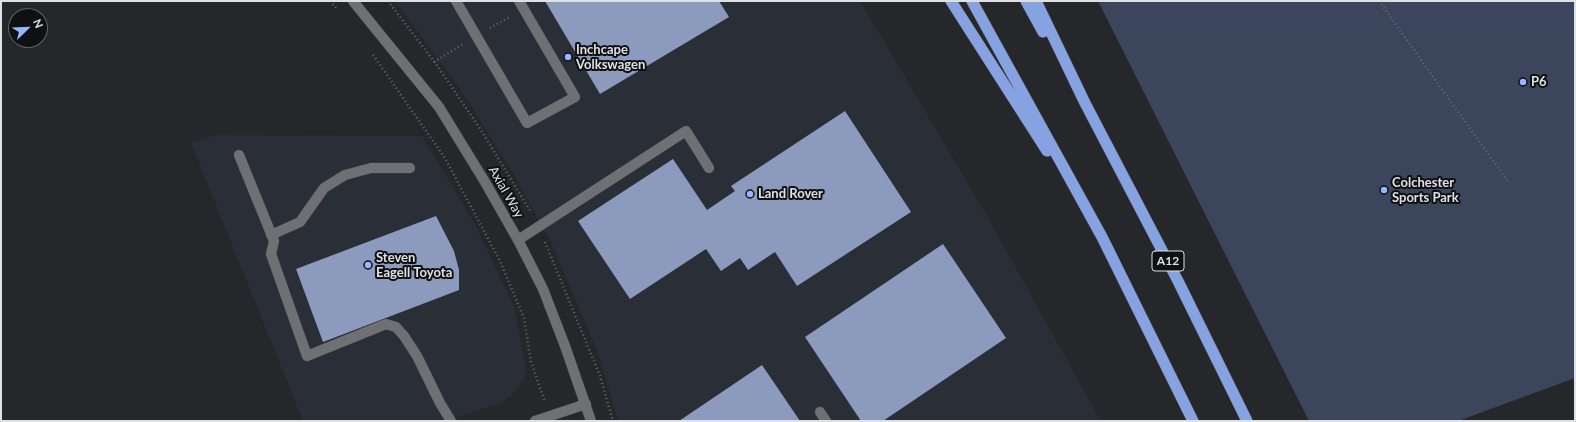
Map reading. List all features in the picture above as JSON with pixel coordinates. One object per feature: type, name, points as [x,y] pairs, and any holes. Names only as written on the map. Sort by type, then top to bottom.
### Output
[{"type":"highway","points":[[951,1],[1102,238]]},
{"type":"highway","points":[[972,1],[1102,238],[1193,421]]},
{"type":"highway","name":"A12","points":[[1026,1],[1085,103]]},
{"type":"highway","name":"A12","points":[[1036,1],[1085,103],[1178,281],[1247,421]]},
{"type":"street","name":"Axial Way","points":[[353,1],[439,107],[485,182],[518,240],[542,289],[586,404],[591,421]]},
{"type":"street","points":[[456,1],[527,123],[575,97],[519,1]]},
{"type":"street","points":[[518,240],[686,131],[709,168]]},
{"type":"street","points":[[239,155],[274,241],[271,254],[276,272],[307,356],[386,324],[396,327],[404,336],[417,356],[440,403],[451,421]]},
{"type":"street","points":[[271,235],[300,222],[324,188],[345,175],[371,168],[410,168]]},
{"type":"street","points":[[535,421],[586,404]]},
{"type":"street","points":[[820,412],[826,421]]},
{"type":"path","points":[[330,1],[340,13]]},
{"type":"path","points":[[1379,1],[1509,183]]},
{"type":"path","points":[[368,49],[445,158],[500,261],[524,318],[531,362],[550,416]]},
{"type":"shaded area","points":[[395,1],[860,1],[985,212],[1101,421],[618,421],[599,355],[551,242],[514,175],[463,93]]},
{"type":"shaded area","name":"Colchester Sports Park","points":[[1098,1],[1575,1],[1575,378],[1458,421],[1309,421]]},
{"type":"shaded area","name":"Steven Eagell Toyota","points":[[216,135],[422,136],[475,224],[514,307],[527,374],[514,393],[501,403],[445,421],[303,421],[191,143]]},
{"type":"building","points":[[545,1],[719,1],[729,17],[600,94]]},
{"type":"building","points":[[845,111],[911,212],[797,286],[775,252],[748,270],[740,258],[721,271],[706,249],[630,299],[578,221],[673,159],[707,210],[735,191],[731,186]]},
{"type":"building","points":[[436,216],[454,251],[459,270],[459,290],[323,342],[296,269]]},
{"type":"building","points":[[943,244],[1006,338],[883,421],[861,421],[805,337]]},
{"type":"building","points":[[762,365],[800,421],[679,421]]},
{"type":"place","name":"Inchcape Volkswagen","points":[[568,57]]},
{"type":"place","name":"P6","points":[[1523,82]]},
{"type":"place","name":"Colchester Sports Park","points":[[1384,190]]},
{"type":"place","name":"Land Rover","points":[[750,194]]},
{"type":"place","name":"Steven Eagell Toyota","points":[[368,265]]}]
